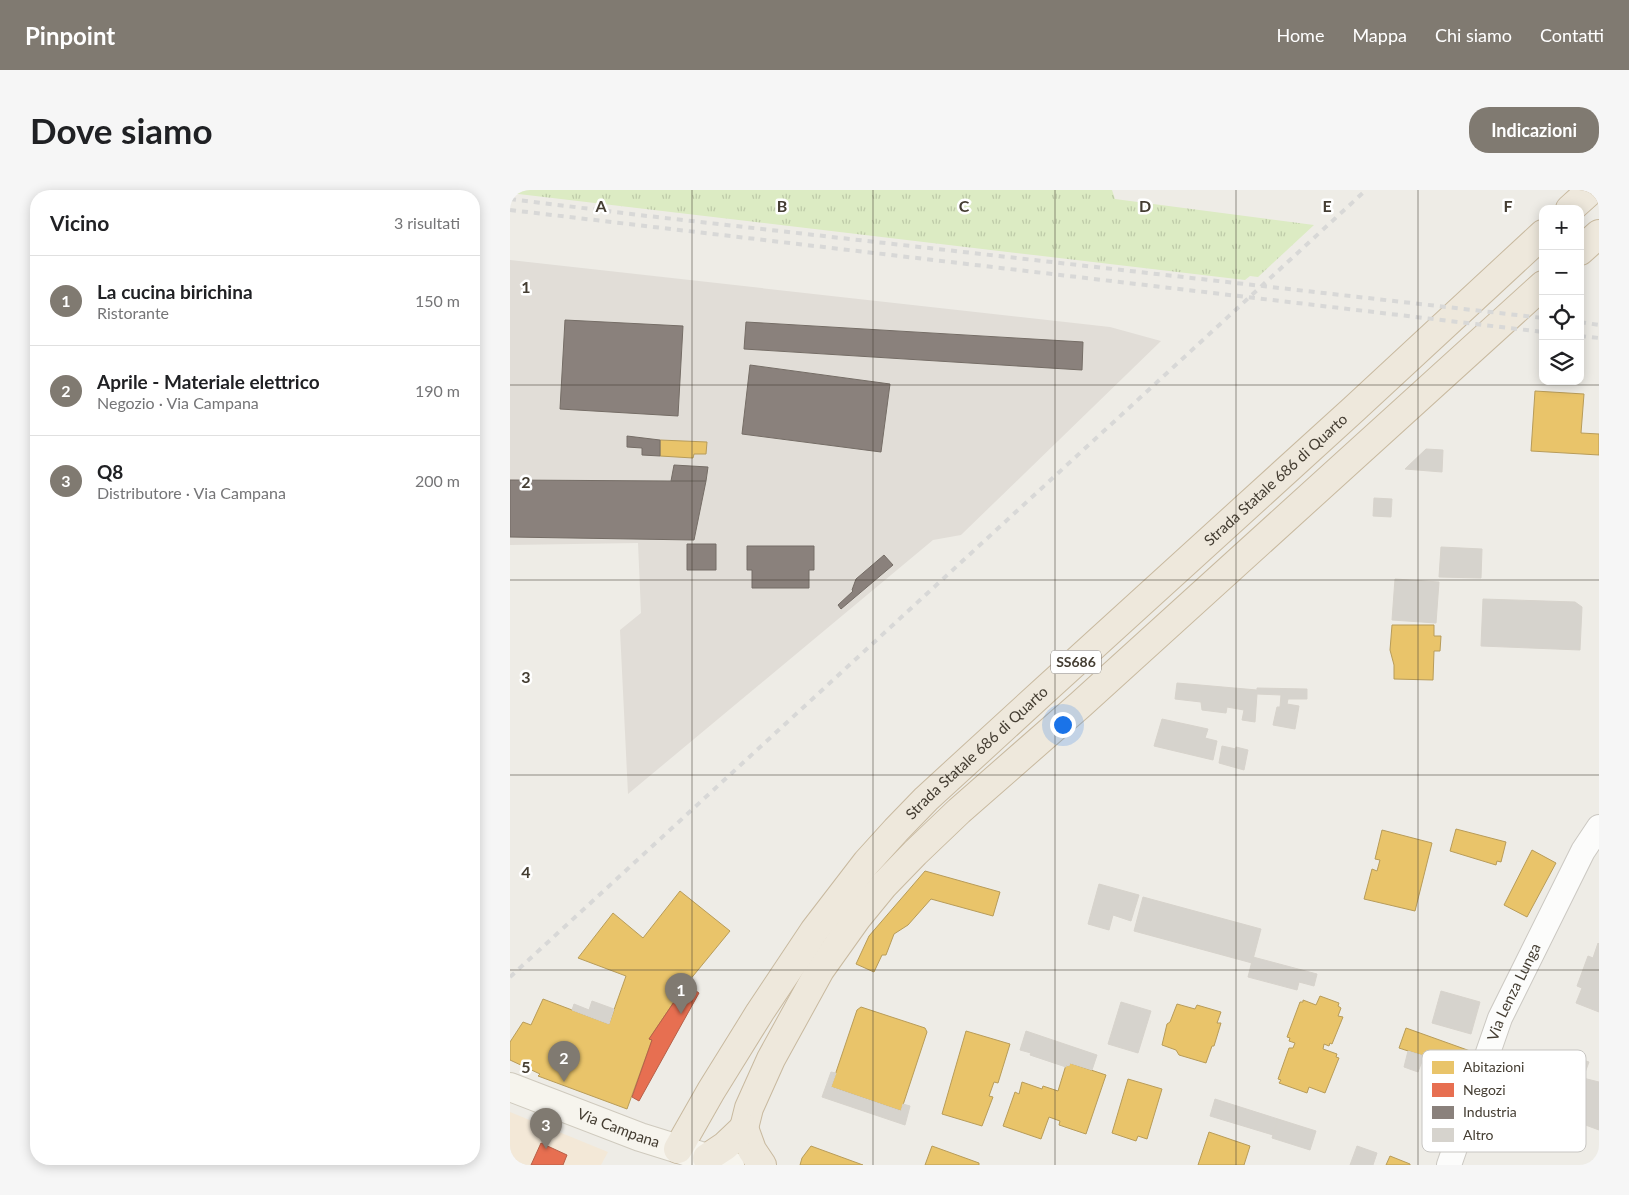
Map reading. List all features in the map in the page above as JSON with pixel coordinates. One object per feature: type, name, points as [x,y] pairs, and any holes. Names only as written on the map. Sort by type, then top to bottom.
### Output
[{"type":"highway","points":[[1574,205],[1591,190]]},
{"type":"highway","points":[[1581,250],[1599,234]]},
{"type":"highway","name":"Strada Statale 686 di Quarto","points":[[678,1149],[725,1067],[814,931],[862,869],[896,830],[926,799],[1539,238]]},
{"type":"highway","name":"Strada Statale 686 di Quarto","points":[[744,1128],[749,1108],[770,1059],[820,970],[857,918],[884,885],[959,811],[1080,705],[1539,289]]},
{"type":"highway","points":[[718,1162],[725,1146],[744,1128],[752,1150],[762,1165]]},
{"type":"main road","name":"Via Campana","points":[[510,1087],[640,1137],[718,1162]]},
{"type":"street","name":"Via Lenza Lunga","points":[[1489,1050],[1500,1018],[1583,851],[1599,827]]},
{"type":"street","name":"Via Lenza Lunga","points":[[1449,1165],[1454,1152]]},
{"type":"shaded area","points":[[510,260],[1110,327],[1161,341],[961,535],[933,540],[628,794],[620,630],[641,613],[638,543],[510,545]]},
{"type":"shaded area","points":[[510,1112],[608,1152],[601,1165],[510,1165]]},
{"type":"green space","points":[[510,190],[1112,190],[1115,199],[1314,225],[1258,277],[1250,276],[1245,280],[510,193]]},
{"type":"building: Abitazioni","points":[[1535,391],[1584,394],[1581,433],[1599,434],[1599,455],[1531,451]]},
{"type":"building: Abitazioni","points":[[660,440],[707,442],[706,454],[694,454],[693,458],[660,456]]},
{"type":"building: Abitazioni","points":[[1392,625],[1434,625],[1434,636],[1441,636],[1440,651],[1434,651],[1433,680],[1394,679],[1394,665],[1390,650]]},
{"type":"building: Abitazioni","points":[[1456,829],[1506,842],[1501,862],[1497,861],[1496,865],[1450,851]]},
{"type":"building: Abitazioni","points":[[1382,830],[1432,843],[1415,911],[1364,899],[1372,869],[1377,871],[1380,860],[1375,859]]},
{"type":"building: Abitazioni","points":[[1532,850],[1556,863],[1527,917],[1504,905]]},
{"type":"building: Abitazioni","points":[[925,871],[1000,892],[993,916],[931,899],[908,925],[894,934],[886,955],[882,955],[874,972],[856,964],[869,936]]},
{"type":"building: Abitazioni","points":[[680,891],[730,931],[675,998],[649,1039],[652,1040],[627,1109],[538,1076],[540,1074],[510,1060],[510,1042],[523,1022],[531,1025],[543,999],[609,1024],[626,976],[578,958],[613,913],[643,938]]},
{"type":"building: Abitazioni","points":[[1320,996],[1339,1003],[1338,1006],[1341,1008],[1338,1016],[1343,1017],[1332,1044],[1330,1043],[1329,1046],[1324,1044],[1323,1049],[1337,1054],[1336,1057],[1339,1058],[1325,1093],[1309,1087],[1307,1093],[1279,1083],[1281,1080],[1278,1079],[1289,1048],[1293,1048],[1295,1043],[1289,1041],[1290,1038],[1287,1037],[1300,1002],[1303,1002],[1303,1000],[1316,1005]]},
{"type":"building: Abitazioni","points":[[1177,1004],[1195,1009],[1197,1005],[1221,1012],[1217,1023],[1221,1023],[1214,1046],[1212,1046],[1206,1063],[1179,1055],[1176,1050],[1162,1045],[1167,1024],[1170,1022]]},
{"type":"building: Abitazioni","points":[[861,1007],[925,1028],[927,1032],[901,1111],[831,1087],[857,1010]]},
{"type":"building: Abitazioni","points":[[1406,1028],[1467,1050],[1422,1050],[1422,1055],[1399,1048]]},
{"type":"building: Abitazioni","points":[[966,1031],[1010,1044],[998,1083],[994,1082],[989,1096],[993,1097],[982,1126],[942,1114]]},
{"type":"building: Abitazioni","points":[[1070,1063],[1106,1075],[1086,1134],[1059,1125],[1060,1121],[1049,1117],[1041,1139],[1003,1126],[1015,1092],[1019,1094],[1022,1082],[1042,1089],[1043,1086],[1058,1091],[1066,1065],[1069,1066]]},
{"type":"building: Abitazioni","points":[[1128,1079],[1162,1089],[1147,1139],[1138,1136],[1136,1141],[1112,1133]]},
{"type":"building: Abitazioni","points":[[1209,1132],[1250,1146],[1244,1165],[1198,1165]]},
{"type":"building: Abitazioni","points":[[811,1146],[863,1165],[800,1165],[802,1158]]},
{"type":"building: Abitazioni","points":[[932,1146],[979,1163],[979,1165],[925,1165]]},
{"type":"building: Abitazioni","points":[[1390,1156],[1410,1164],[1410,1165],[1386,1165]]},
{"type":"building: Negozi","points":[[686,984],[699,993],[639,1101],[632,1097],[652,1040],[649,1039]]},
{"type":"building: Negozi","points":[[541,1143],[567,1155],[563,1165],[531,1165]]},
{"type":"building: Industria","points":[[565,320],[683,326],[678,416],[560,409]]},
{"type":"building: Industria","points":[[746,322],[1083,342],[1082,370],[744,349]]},
{"type":"building: Industria","points":[[750,365],[890,384],[881,452],[742,434]]},
{"type":"building: Industria","points":[[627,436],[660,440],[660,456],[642,455],[642,448],[627,447]]},
{"type":"building: Industria","points":[[674,465],[708,467],[706,481],[671,481]]},
{"type":"building: Industria","points":[[510,480],[706,481],[694,540],[510,537]]},
{"type":"building: Industria","points":[[687,544],[716,544],[716,570],[687,570]]},
{"type":"building: Industria","points":[[747,546],[814,546],[814,570],[809,570],[809,588],[752,588],[752,570],[747,570]]},
{"type":"building: Industria","points":[[884,555],[893,565],[841,609],[838,605],[853,591],[856,579]]},
{"type":"building: Altro","points":[[1426,449],[1443,450],[1442,472],[1405,469]]},
{"type":"building: Altro","points":[[1374,498],[1392,499],[1391,517],[1373,516]]},
{"type":"building: Altro","points":[[1441,547],[1482,549],[1481,578],[1439,577]]},
{"type":"building: Altro","points":[[1395,579],[1439,582],[1436,623],[1392,620]]},
{"type":"building: Altro","points":[[1483,599],[1575,602],[1582,607],[1580,650],[1481,646]]},
{"type":"building: Altro","points":[[1177,683],[1257,690],[1257,688],[1307,689],[1307,699],[1288,699],[1287,704],[1299,706],[1295,729],[1273,725],[1277,707],[1280,707],[1281,695],[1257,694],[1255,722],[1242,720],[1244,710],[1227,707],[1226,713],[1202,710],[1201,702],[1175,699]]},
{"type":"building: Altro","points":[[1162,719],[1208,729],[1205,738],[1217,741],[1213,760],[1154,746]]},
{"type":"building: Altro","points":[[1222,746],[1248,750],[1244,770],[1219,763]]},
{"type":"building: Altro","points":[[1099,884],[1139,895],[1131,921],[1113,915],[1109,930],[1088,924]]},
{"type":"building: Altro","points":[[1143,897],[1261,929],[1252,963],[1134,931]]},
{"type":"building: Altro","points":[[1598,943],[1599,1012],[1576,1003],[1582,988],[1577,986],[1588,956],[1593,958]]},
{"type":"building: Altro","points":[[1253,957],[1317,974],[1314,986],[1299,982],[1297,990],[1248,977]]},
{"type":"building: Altro","points":[[1441,991],[1480,1002],[1471,1034],[1432,1023]]},
{"type":"building: Altro","points":[[592,1001],[614,1009],[609,1024],[572,1010],[574,1004],[589,1010]]},
{"type":"building: Altro","points":[[1121,1002],[1151,1011],[1138,1053],[1108,1044]]},
{"type":"building: Altro","points":[[1026,1031],[1097,1055],[1092,1070],[1070,1063],[1066,1067],[1020,1050]]},
{"type":"building: Altro","points":[[1408,1051],[1422,1055],[1418,1072],[1404,1067]]},
{"type":"building: Altro","points":[[831,1072],[836,1073],[831,1087],[901,1111],[903,1104],[910,1106],[905,1125],[822,1097]]},
{"type":"building: Altro","points":[[1586,1079],[1599,1082],[1599,1130],[1586,1125]]},
{"type":"building: Altro","points":[[1215,1099],[1278,1119],[1273,1135],[1210,1116]]},
{"type":"building: Altro","points":[[1278,1119],[1316,1131],[1310,1150],[1272,1138]]},
{"type":"building: Altro","points":[[1357,1146],[1377,1153],[1373,1165],[1350,1165]]},
{"type":"railway","points":[[510,977],[1366,190]]},
{"type":"railway","points":[[510,199],[1539,318]]},
{"type":"railway","points":[[510,210],[1539,332]]},
{"type":"railway","points":[[1584,323],[1599,325]]},
{"type":"railway","points":[[1584,336],[1599,338]]},
{"type":"place","name":"La cucina birichina","points":[[681,1014]]},
{"type":"place","name":"Aprile - Materiale elettrico","points":[[564,1082]]},
{"type":"place","name":"Q8","points":[[546,1149]]}]
